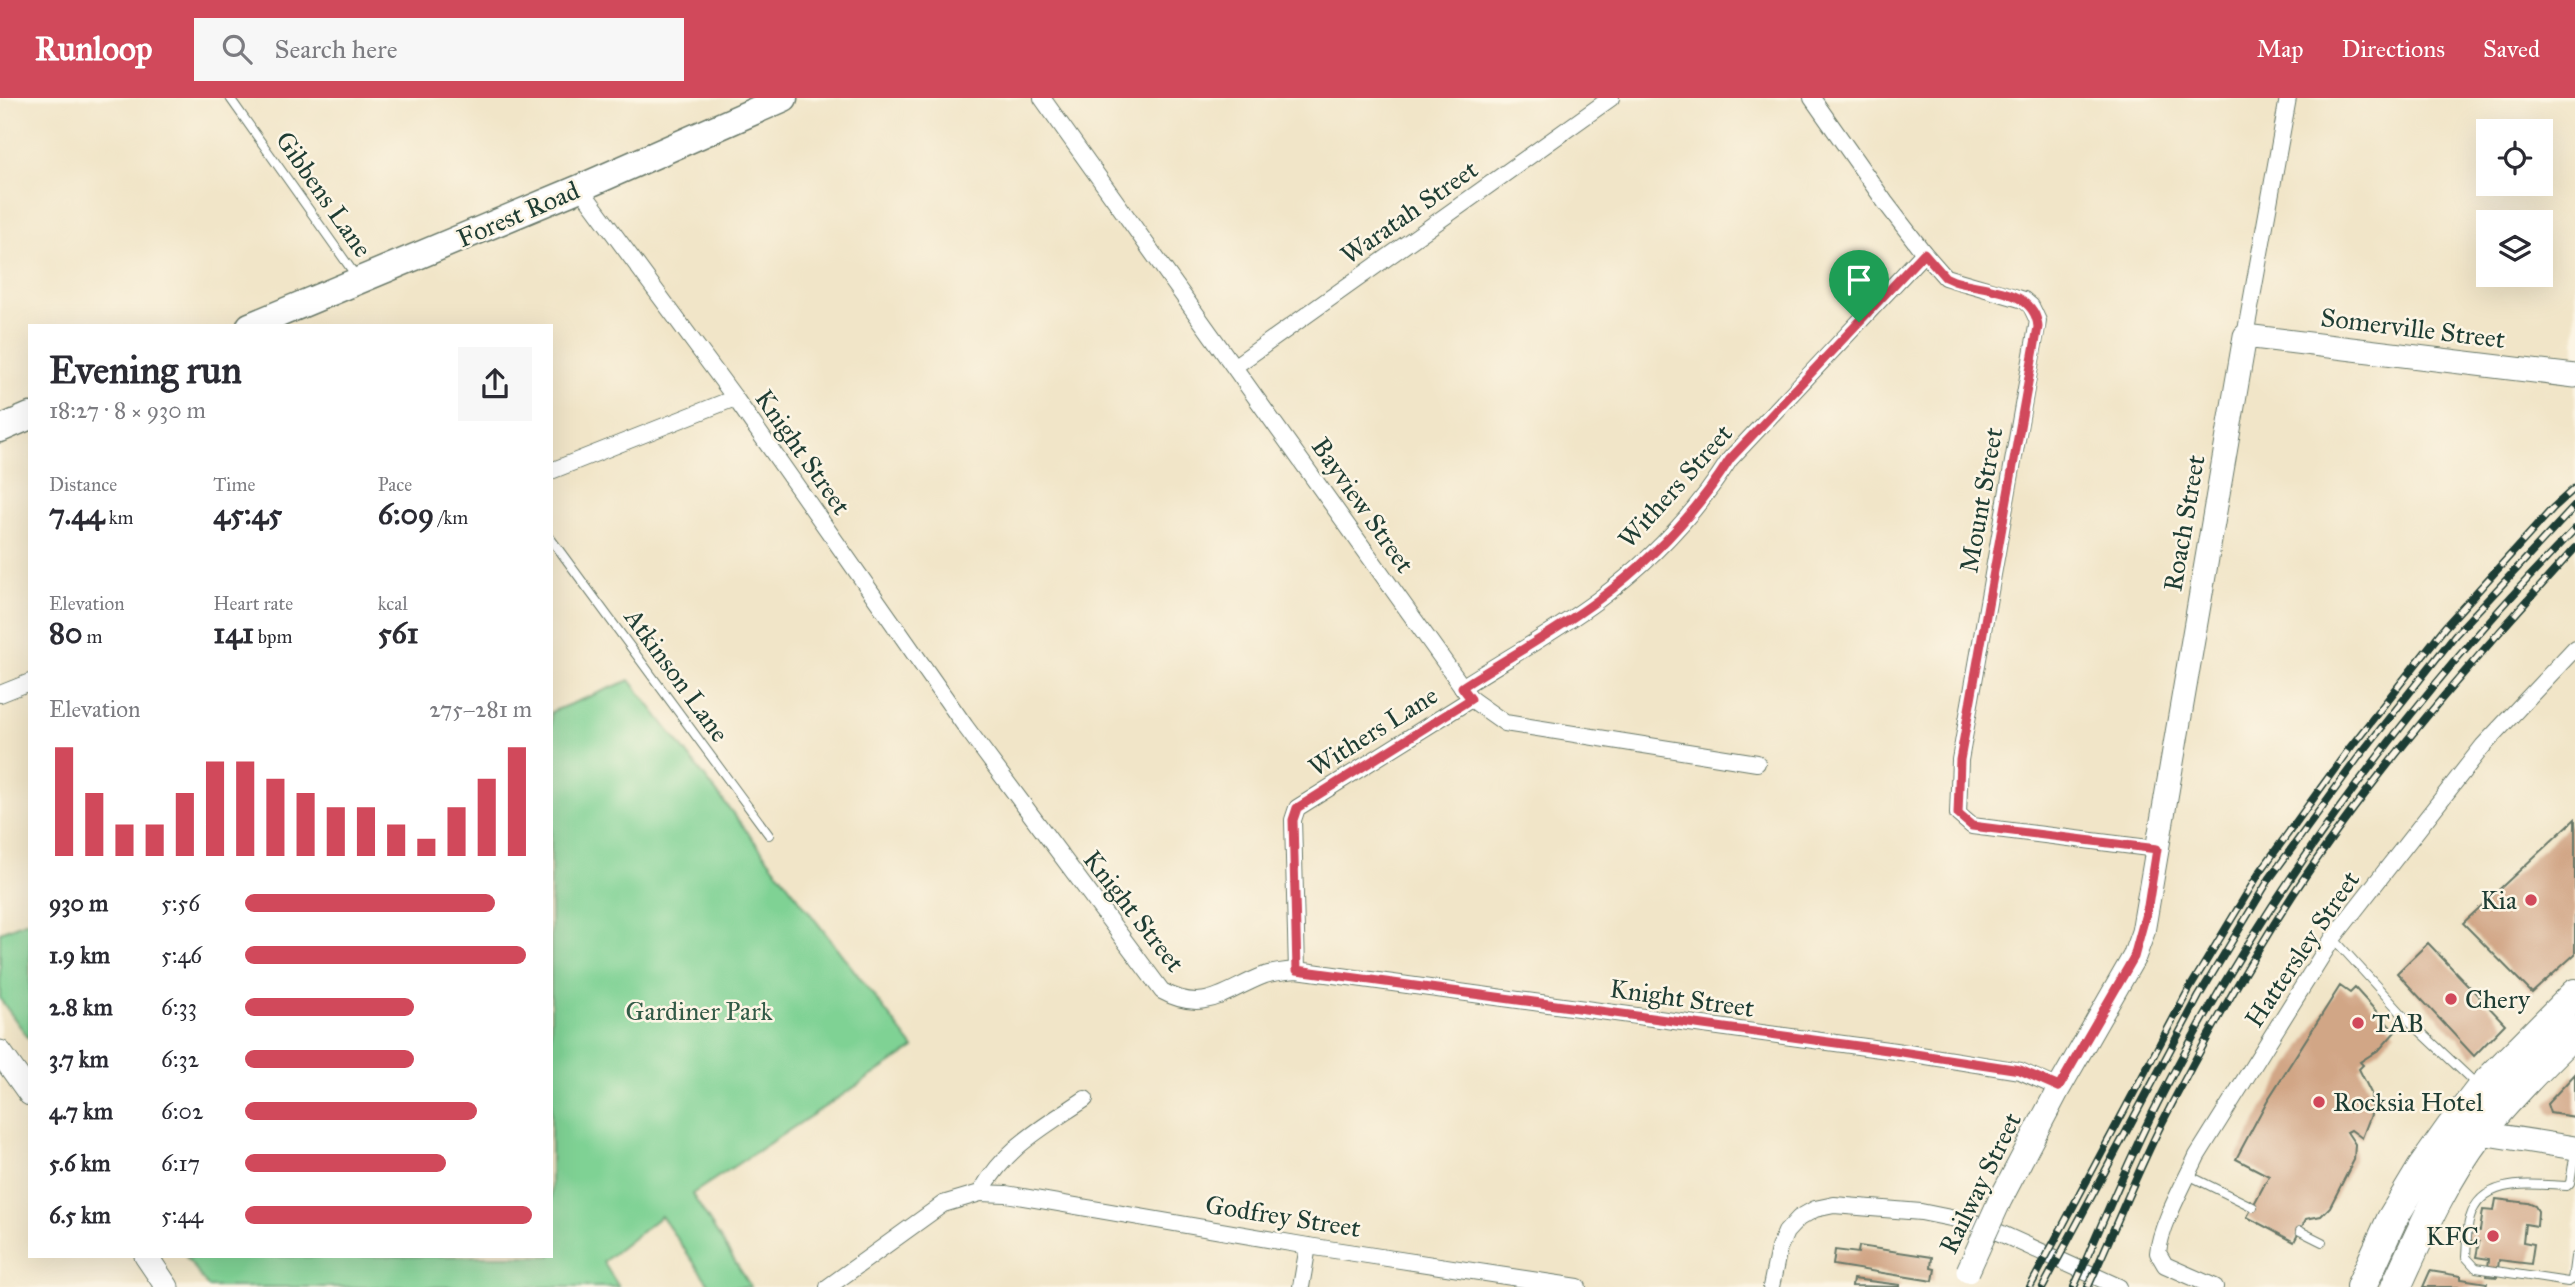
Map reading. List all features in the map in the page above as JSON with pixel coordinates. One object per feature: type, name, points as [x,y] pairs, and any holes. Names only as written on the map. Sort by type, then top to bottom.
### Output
[{"type":"highway","points":[[2361,1287],[2392,1219],[2422,1168],[2451,1128],[2481,1088],[2575,994]]},
{"type":"highway","points":[[2396,1287],[2440,1196],[2480,1133],[2575,1031]]},
{"type":"main road","name":"Forest Road","points":[[255,324],[580,188],[784,98]]},
{"type":"main road","points":[[0,429],[28,417]]},
{"type":"street","name":"Bayview Street","points":[[1042,98],[1466,693],[1505,723],[1757,763]]},
{"type":"street","name":"Waratah Street","points":[[1235,366],[1611,98]]},
{"type":"street","name":"Mount Street","points":[[1812,98],[1924,253],[1945,277],[2024,300],[2036,315],[2038,327],[1960,760],[1958,814],[1972,826],[2157,849]]},
{"type":"street","name":"Roach Street","points":[[2134,957],[2146,919],[2288,98]]},
{"type":"street","name":"Knight Street","points":[[580,188],[735,398],[965,726],[1162,990],[1185,1000],[1212,1000],[1265,975],[1297,970],[2020,1070],[2059,1087]]},
{"type":"street","name":"Withers Street","points":[[1466,693],[1582,611],[1653,553],[1707,494],[1730,459],[1924,253]]},
{"type":"street","name":"Somerville Street","points":[[2245,336],[2575,376]]},
{"type":"street","points":[[553,470],[735,398]]},
{"type":"street","name":"Hattersley Street","points":[[2215,1287],[2165,1265],[2158,1253],[2161,1239],[2197,1156],[2333,938],[2483,746],[2575,649]]},
{"type":"street","points":[[0,694],[28,683]]},
{"type":"street","name":"Withers Lane","points":[[1297,970],[1293,820],[1297,808],[1466,693]]},
{"type":"street","name":"Railway Street","points":[[1964,1279],[1999,1202],[2059,1087],[2134,957]]},
{"type":"street","points":[[0,1052],[28,1091]]},
{"type":"street","points":[[828,1287],[943,1204],[979,1193],[993,1170],[1012,1150],[1085,1099]]},
{"type":"street","points":[[2451,1128],[2575,1150]]},
{"type":"street","name":"Godfrey Street","points":[[979,1193],[1006,1194],[1308,1246],[1578,1287]]},
{"type":"street","points":[[1771,1287],[1779,1248],[1786,1232],[1799,1218],[1815,1209],[1834,1205],[1921,1212],[1980,1224],[2119,1287]]},
{"type":"street","points":[[1301,1287],[1308,1246]]},
{"type":"street","points":[[147,1258],[167,1287]]},
{"type":"lane","name":"Gibbens Lane","points":[[230,98],[359,280]]},
{"type":"lane","name":"Atkinson Lane","points":[[553,542],[769,835]]},
{"type":"lane","points":[[2333,938],[2404,1016],[2481,1088]]},
{"type":"lane","points":[[2575,1150],[2570,1183],[2567,1186],[2526,1184],[2494,1189],[2484,1196],[2469,1219],[2466,1257],[2476,1268],[2568,1282],[2572,1280],[2575,1257]]},
{"type":"lane","points":[[2188,1175],[2253,1207]]},
{"type":"lane","points":[[2300,1231],[2322,1242]]},
{"type":"green space","name":"Gardiner Park","points":[[630,680],[914,1048],[692,1194],[751,1287],[711,1287],[661,1216],[603,1262],[619,1287],[208,1287],[187,1258],[553,1258],[553,711]]},
{"type":"green space","points":[[28,921],[28,1037],[0,999],[0,932]]},
{"type":"building","name":"Kia","points":[[2575,819],[2575,954],[2532,993],[2463,923]]},
{"type":"building","name":"Chery","points":[[2428,943],[2505,1024],[2474,1056],[2397,973]]},
{"type":"building","name":"Rocksia Hotel","points":[[2340,986],[2350,993],[2355,988],[2395,1032],[2380,1049],[2360,1062],[2363,1065],[2359,1069],[2371,1093],[2372,1112],[2362,1138],[2351,1130],[2347,1132],[2355,1144],[2354,1160],[2330,1207],[2321,1216],[2306,1219],[2294,1242],[2247,1217],[2269,1176],[2236,1159],[2267,1101]]},
{"type":"building","points":[[2575,1074],[2575,1117],[2550,1113],[2547,1104]]},
{"type":"building","name":"KFC","points":[[2496,1199],[2528,1203],[2538,1211],[2537,1226],[2525,1224],[2523,1242],[2534,1244],[2531,1264],[2499,1260],[2497,1277],[2487,1276],[2489,1259],[2476,1257],[2479,1242],[2461,1240],[2463,1229],[2480,1231],[2483,1210],[2494,1211]]},
{"type":"building","points":[[1859,1246],[1932,1257],[1931,1268],[1935,1269],[1933,1281],[1833,1265],[1835,1250],[1858,1253]]},
{"type":"building","points":[[2430,1271],[2487,1283],[2486,1287],[2423,1287]]},
{"type":"building","points":[[1853,1279],[1900,1285],[1900,1287],[1852,1286]]},
{"type":"railway","points":[[2030,1287],[2188,991],[2260,872],[2349,749],[2445,627],[2553,508],[2575,488]]},
{"type":"railway","points":[[2043,1287],[2199,996],[2270,878],[2360,755],[2455,635],[2575,506]]},
{"type":"railway","points":[[2074,1287],[2150,1118],[2239,959],[2288,882],[2395,734],[2513,595],[2575,529]]},
{"type":"railway","points":[[2088,1287],[2177,1094],[2242,978],[2294,893],[2358,802],[2428,715],[2575,548]]},
{"type":"place","name":"Kia","points":[[2531,900]]},
{"type":"place","name":"Chery","points":[[2451,999]]},
{"type":"place","name":"TAB","points":[[2358,1023]]},
{"type":"place","name":"Rocksia Hotel","points":[[2319,1102]]},
{"type":"place","name":"KFC","points":[[2493,1236]]},
{"type":"route","points":[[1924,253],[1945,277],[2024,300],[2031,306],[2038,321],[1960,760],[1958,814],[1972,826],[2157,849],[2143,932],[2134,957],[2059,1087],[2020,1070],[1297,970],[1293,820],[1297,808],[1471,699],[1462,687],[1601,598],[1653,553],[1707,494],[1730,459],[1859,322],[1924,253]]}]
